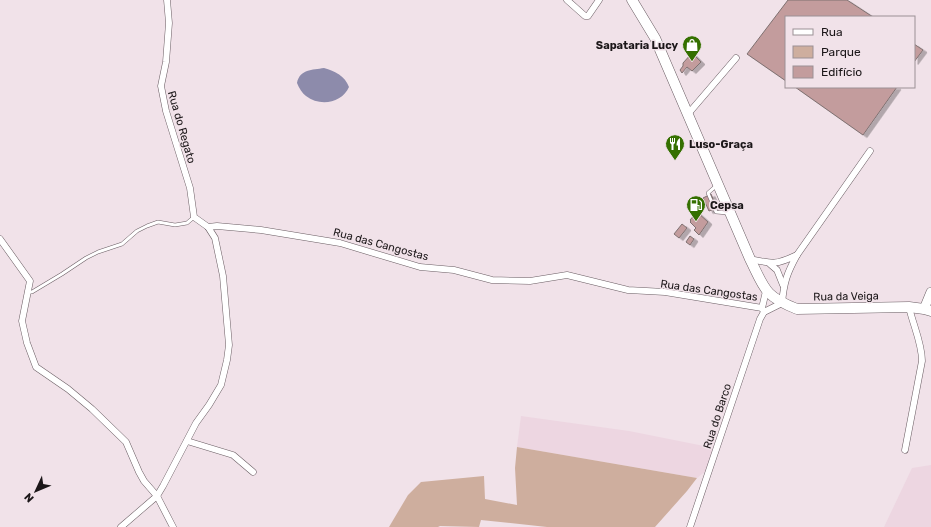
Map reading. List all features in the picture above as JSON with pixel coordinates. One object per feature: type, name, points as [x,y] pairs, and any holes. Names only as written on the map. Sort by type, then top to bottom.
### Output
[{"type":"main road","points":[[632,0],[655,38],[750,259],[766,291]]},
{"type":"main road","name":"Rua da Veiga","points":[[766,291],[773,298],[798,309],[909,307],[927,310]]},
{"type":"street","name":"Rua do Regato","points":[[167,0],[169,23],[166,62],[161,86],[166,111],[190,188],[194,217]]},
{"type":"street","points":[[567,0],[585,16],[588,16],[599,0]]},
{"type":"street","points":[[688,114],[736,58]]},
{"type":"street","points":[[763,310],[782,303],[783,285],[788,271],[797,255],[870,151]]},
{"type":"street","points":[[121,527],[157,496],[196,423],[221,385],[227,360],[229,345],[223,276],[215,238],[208,226],[194,217]]},
{"type":"street","name":"Rua das Cangostas","points":[[208,226],[261,230],[340,243],[420,266],[454,270],[492,280],[530,281],[567,275],[628,290],[665,292],[763,310]]},
{"type":"street","points":[[0,239],[30,281],[22,321],[27,343],[36,367],[68,389],[92,409],[126,442],[144,481],[157,496],[173,527]]},
{"type":"street","points":[[750,259],[770,264],[784,261],[797,255]]},
{"type":"street","points":[[770,264],[777,270],[783,285]]},
{"type":"street","name":"Rua do Barco","points":[[690,527],[760,320],[766,291]]},
{"type":"street","points":[[927,310],[931,293]]},
{"type":"street","points":[[905,450],[922,361],[922,353],[909,307]]},
{"type":"street","points":[[187,441],[233,455],[253,472]]},
{"type":"lane","points":[[28,290],[32,292],[86,258],[98,252],[122,244],[137,231],[147,226],[158,222],[175,225],[187,223],[194,217]]},
{"type":"shaded area","points":[[521,416],[629,431],[714,448],[707,470],[697,478],[517,447]]},
{"type":"shaded area","points":[[931,465],[931,527],[884,527],[912,468]]},
{"type":"green space","points":[[517,447],[697,478],[655,527],[547,527],[481,520],[479,527],[389,527],[408,495],[421,482],[484,476],[485,499],[517,505],[515,468]]},
{"type":"water","points":[[324,68],[339,74],[349,87],[341,97],[330,102],[318,101],[306,96],[297,83],[301,75],[307,71]]},
{"type":"building","points":[[788,0],[847,0],[871,16],[785,16],[785,80],[747,54]]},
{"type":"building","points":[[915,45],[923,50],[915,61]]},
{"type":"building","name":"Sapataria Lucy","points":[[692,53],[701,62],[692,71],[687,67],[682,73],[680,70],[683,63]]},
{"type":"building","points":[[796,88],[896,88],[863,135]]},
{"type":"building","points":[[711,194],[717,208],[709,211],[703,198]]},
{"type":"building","points":[[697,212],[708,222],[699,235],[694,230],[696,228],[690,222]]},
{"type":"building","points":[[682,224],[687,228],[679,238],[674,234]]},
{"type":"building","points":[[690,236],[694,239],[690,245],[686,242]]},
{"type":"place","name":"Sapataria Lucy","points":[[692,62]]},
{"type":"place","name":"Luso-Graça","points":[[675,161]]},
{"type":"place","name":"Cepsa","points":[[696,222]]}]
